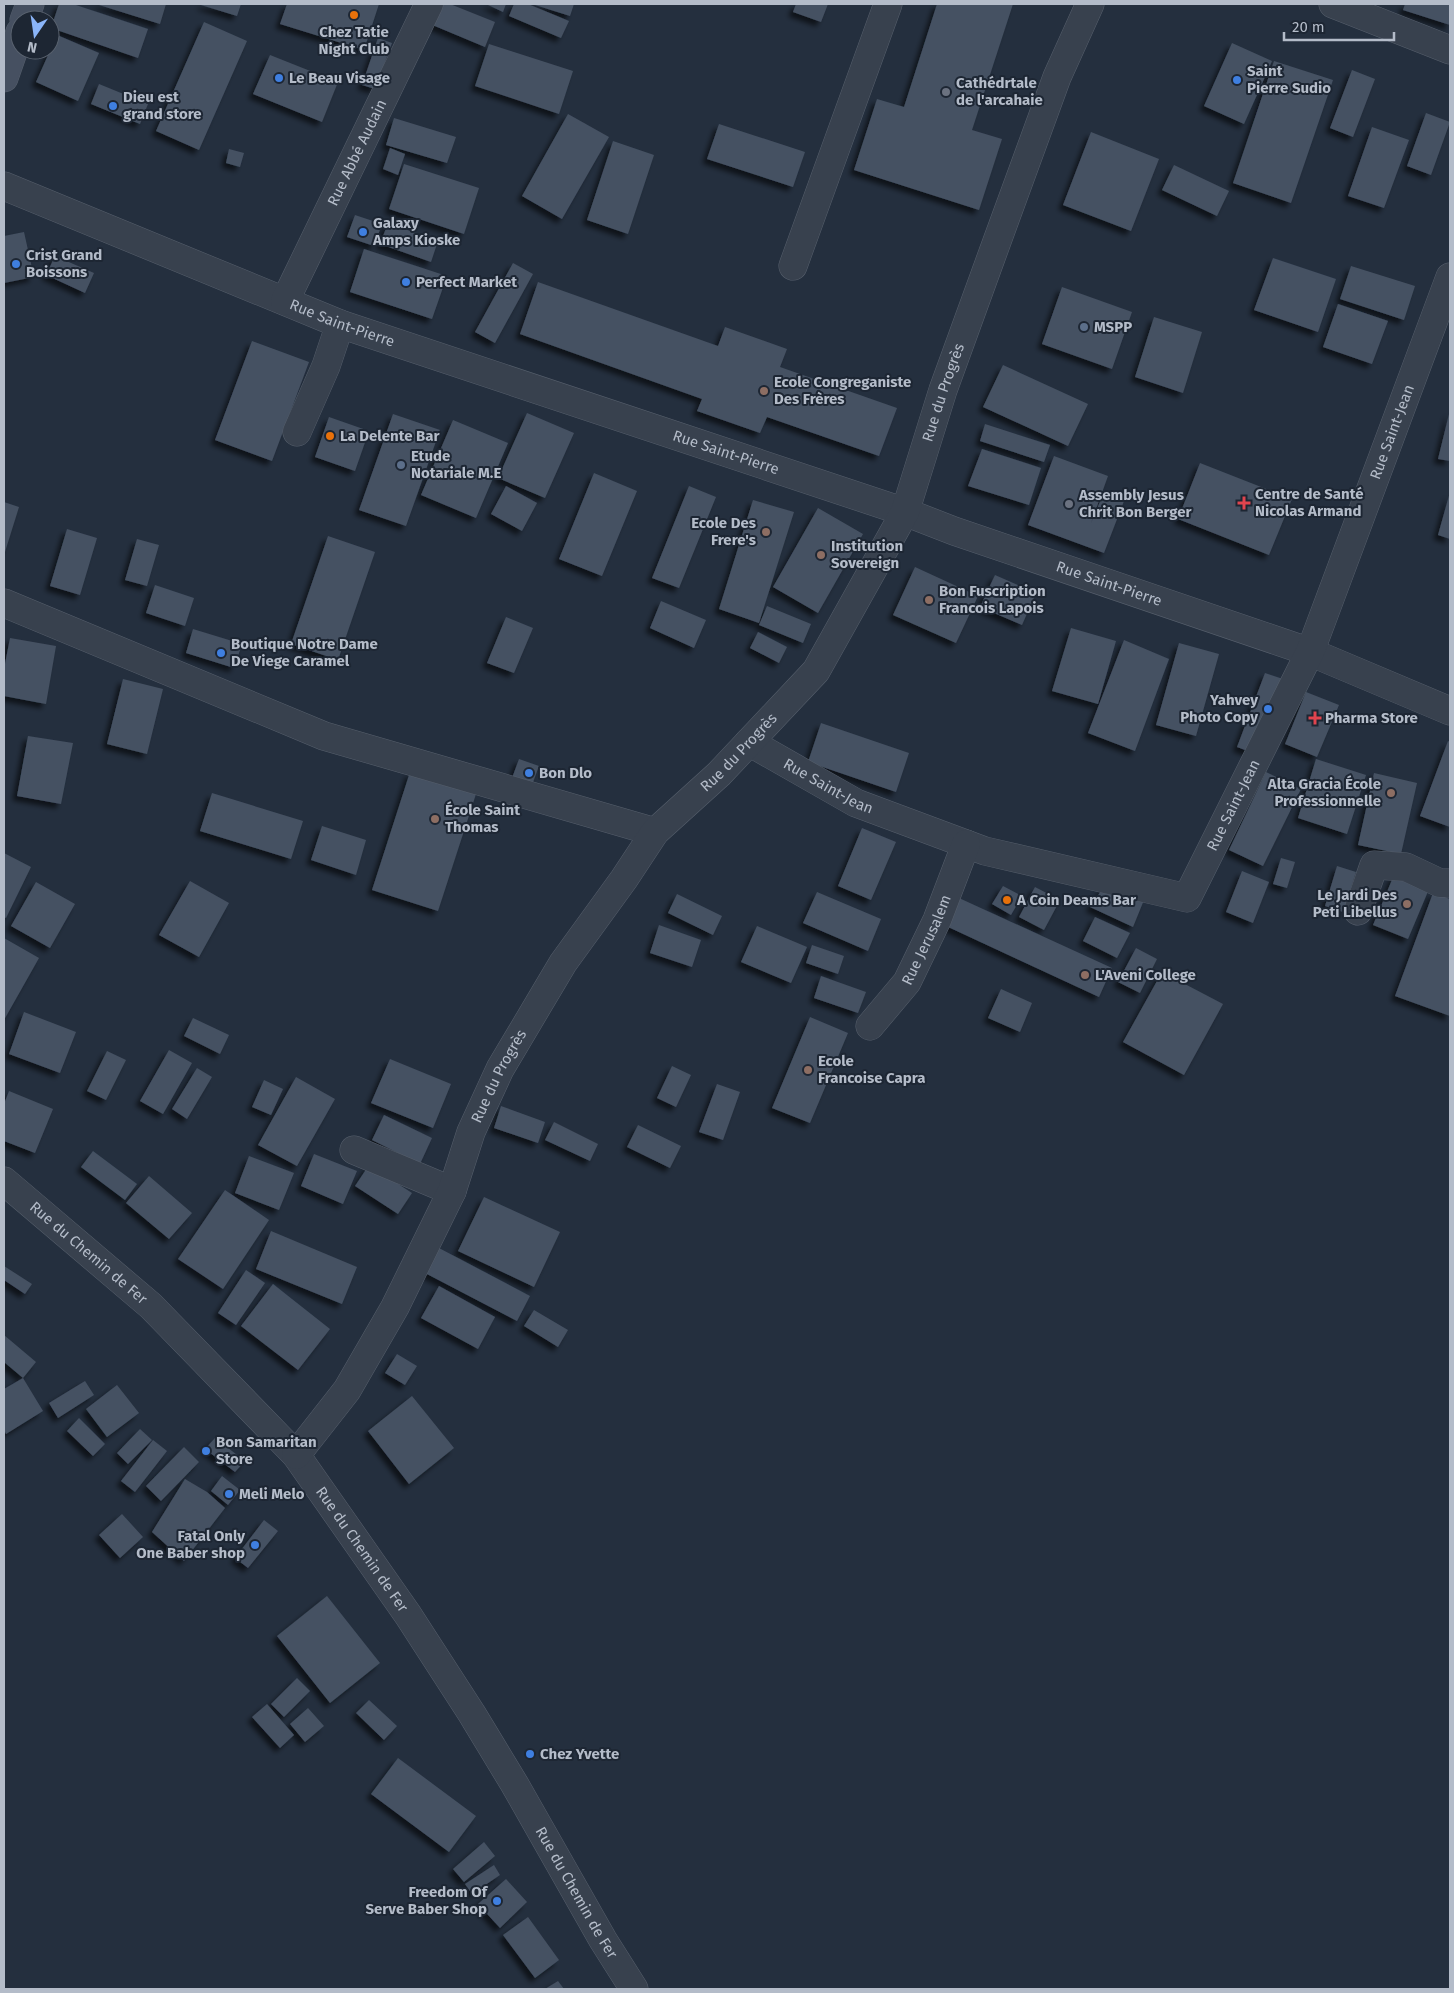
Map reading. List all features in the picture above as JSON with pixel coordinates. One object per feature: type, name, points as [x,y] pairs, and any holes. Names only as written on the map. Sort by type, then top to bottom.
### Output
[{"type":"street","name":"Rue Abbé Audain","points":[[285,301],[429,4]]},
{"type":"street","points":[[793,266],[888,4]]},
{"type":"street","name":"Rue du Progrès","points":[[296,1454],[352,1382],[395,1307],[452,1191],[471,1132],[500,1069],[563,963],[624,879],[655,832],[719,774],[816,671],[905,512],[943,390],[1056,78],[1090,4]]},
{"type":"street","points":[[1333,4],[1450,50]]},
{"type":"street","points":[[4,78],[10,60]]},
{"type":"street","name":"Rue Saint-Pierre","points":[[4,186],[340,324],[905,512],[964,535],[1310,652],[1450,711]]},
{"type":"street","name":"Rue Saint-Jean","points":[[749,742],[856,803],[985,851],[1187,898],[1310,652],[1450,277]]},
{"type":"street","points":[[297,432],[326,366],[340,324]]},
{"type":"street","points":[[4,603],[324,736],[655,832]]},
{"type":"street","name":"Rue Jerusalem","points":[[870,1026],[907,982],[937,920],[966,844]]},
{"type":"street","points":[[1358,911],[1374,866],[1406,867],[1440,883],[1450,883]]},
{"type":"street","points":[[354,1150],[452,1191]]},
{"type":"street","name":"Rue du Chemin de Fer","points":[[4,1180],[151,1306],[296,1454],[408,1615],[472,1714],[515,1785],[603,1940],[634,1989]]},
{"type":"building","points":[[59,4],[73,4],[148,29],[138,58],[60,31],[60,10],[57,10]]},
{"type":"building","points":[[96,4],[166,4],[160,24]]},
{"type":"building","points":[[202,4],[241,4],[237,16]]},
{"type":"building","points":[[287,4],[379,4],[364,50],[280,24]]},
{"type":"building","points":[[438,4],[450,4],[495,22],[485,47],[430,24]]},
{"type":"building","points":[[486,4],[506,4],[503,12]]},
{"type":"building","points":[[514,4],[528,4],[569,21],[561,38],[509,16]]},
{"type":"building","points":[[532,4],[574,4],[570,16]]},
{"type":"building","points":[[796,4],[828,4],[821,22],[793,12]]},
{"type":"building","points":[[937,4],[1013,4],[972,130],[1002,139],[979,210],[854,170],[877,99],[904,107]]},
{"type":"building","points":[[1405,4],[1450,4],[1450,25],[1403,10]]},
{"type":"building","points":[[204,22],[247,41],[199,150],[156,131]]},
{"type":"building","points":[[60,36],[99,53],[78,101],[36,82],[46,60],[60,60]]},
{"type":"building","points":[[378,38],[392,43],[375,89],[362,85]]},
{"type":"building","points":[[1232,43],[1272,61],[1244,124],[1204,106]]},
{"type":"building","points":[[489,44],[573,71],[559,114],[475,86]]},
{"type":"building","points":[[270,55],[338,82],[322,122],[253,94]]},
{"type":"building","points":[[1274,61],[1333,80],[1291,203],[1233,183]]},
{"type":"building","points":[[1352,70],[1375,79],[1353,137],[1330,128]]},
{"type":"building","points":[[99,84],[148,104],[140,124],[91,104]]},
{"type":"building","points":[[1426,113],[1450,122],[1431,175],[1407,166]]},
{"type":"building","points":[[568,114],[609,137],[562,219],[522,196]]},
{"type":"building","points":[[394,118],[456,137],[447,163],[386,145]]},
{"type":"building","points":[[719,124],[805,152],[793,187],[707,159]]},
{"type":"building","points":[[1372,127],[1409,140],[1384,208],[1348,196]]},
{"type":"building","points":[[1091,132],[1159,159],[1131,231],[1063,205]]},
{"type":"building","points":[[613,141],[654,155],[628,234],[587,220]]},
{"type":"building","points":[[390,148],[405,154],[398,175],[383,169]]},
{"type":"building","points":[[229,149],[244,153],[240,167],[226,163]]},
{"type":"building","points":[[404,164],[479,188],[464,234],[389,209]]},
{"type":"building","points":[[1174,165],[1229,191],[1217,216],[1162,190]]},
{"type":"building","points":[[355,215],[382,224],[374,246],[347,237]]},
{"type":"building","points":[[388,223],[438,241],[431,262],[380,244]]},
{"type":"building","points":[[24,232],[34,277],[4,283],[4,236]]},
{"type":"building","points":[[364,249],[447,276],[432,319],[350,292]]},
{"type":"building","points":[[55,256],[94,273],[85,293],[46,275]]},
{"type":"building","points":[[1273,258],[1336,279],[1318,332],[1254,310]]},
{"type":"building","points":[[513,263],[533,274],[495,343],[475,332]]},
{"type":"building","points":[[1351,266],[1415,286],[1404,320],[1340,299]]},
{"type":"building","points":[[538,282],[718,346],[725,327],[787,349],[780,367],[897,408],[879,456],[767,417],[760,433],[697,411],[702,399],[520,334]]},
{"type":"building","points":[[1062,287],[1132,312],[1112,369],[1042,344]]},
{"type":"building","points":[[1338,304],[1388,321],[1372,364],[1323,347]]},
{"type":"building","points":[[1154,317],[1202,332],[1183,393],[1135,377]]},
{"type":"building","points":[[252,341],[309,362],[272,461],[215,440]]},
{"type":"building","points":[[1003,365],[1088,404],[1068,446],[983,407]]},
{"type":"building","points":[[1450,410],[1450,461],[1438,459]]},
{"type":"building","points":[[527,413],[574,433],[545,498],[498,478]]},
{"type":"building","points":[[393,414],[440,430],[406,526],[359,510]]},
{"type":"building","points":[[329,417],[369,431],[355,471],[315,457]]},
{"type":"building","points":[[453,420],[508,443],[476,518],[421,495]]},
{"type":"building","points":[[985,424],[1050,445],[1044,462],[980,441]]},
{"type":"building","points":[[982,449],[1041,468],[1029,505],[968,486]]},
{"type":"building","points":[[1054,456],[1108,476],[1091,523],[1104,492],[1124,501],[1104,553],[1028,525]]},
{"type":"building","points":[[1200,463],[1292,499],[1269,555],[1178,519]]},
{"type":"building","points":[[594,473],[637,491],[602,576],[559,559]]},
{"type":"building","points":[[506,486],[537,503],[522,531],[491,514]]},
{"type":"building","points":[[689,486],[716,497],[679,588],[652,578]]},
{"type":"building","points":[[1450,492],[1450,539],[1438,535]]},
{"type":"building","points":[[753,500],[794,512],[759,623],[719,609]]},
{"type":"building","points":[[4,502],[19,507],[4,555]]},
{"type":"building","points":[[818,508],[863,534],[818,613],[773,587]]},
{"type":"building","points":[[67,529],[97,538],[80,595],[50,586]]},
{"type":"building","points":[[328,536],[375,552],[338,660],[291,644]]},
{"type":"building","points":[[137,539],[159,545],[147,586],[125,580]]},
{"type":"building","points":[[915,567],[978,596],[956,643],[893,615]]},
{"type":"building","points":[[995,575],[1036,593],[1022,625],[980,607]]},
{"type":"building","points":[[155,585],[194,598],[185,626],[146,613]]},
{"type":"building","points":[[661,601],[706,620],[694,648],[650,628]]},
{"type":"building","points":[[767,606],[811,624],[803,643],[759,625]]},
{"type":"building","points":[[506,617],[533,628],[514,673],[487,663]]},
{"type":"building","points":[[1071,628],[1116,641],[1098,704],[1052,691]]},
{"type":"building","points":[[193,629],[242,644],[234,668],[186,653]]},
{"type":"building","points":[[758,632],[787,647],[779,663],[750,648]]},
{"type":"building","points":[[10,638],[56,646],[46,704],[4,696],[4,669]]},
{"type":"building","points":[[1124,640],[1169,659],[1135,751],[1088,733]]},
{"type":"building","points":[[1179,643],[1219,654],[1196,736],[1156,725]]},
{"type":"building","points":[[1265,673],[1289,681],[1261,756],[1237,747]]},
{"type":"building","points":[[123,679],[163,689],[147,754],[107,744]]},
{"type":"building","points":[[1306,692],[1339,705],[1317,757],[1285,744]]},
{"type":"building","points":[[821,723],[909,753],[896,792],[808,762]]},
{"type":"building","points":[[28,736],[73,743],[61,804],[17,796]]},
{"type":"building","points":[[1448,741],[1450,742],[1450,827],[1420,816]]},
{"type":"building","points":[[519,759],[539,766],[532,785],[512,778]]},
{"type":"building","points":[[1316,759],[1366,775],[1347,834],[1298,818]]},
{"type":"building","points":[[410,772],[476,794],[438,911],[372,890]]},
{"type":"building","points":[[1266,772],[1301,789],[1263,866],[1229,850]]},
{"type":"building","points":[[1374,773],[1417,783],[1401,854],[1358,845]]},
{"type":"building","points":[[212,793],[303,821],[291,859],[200,831]]},
{"type":"building","points":[[322,826],[366,840],[356,875],[311,860]]},
{"type":"building","points":[[862,828],[896,842],[871,900],[838,886]]},
{"type":"building","points":[[4,853],[31,867],[6,918],[4,917]]},
{"type":"building","points":[[1281,858],[1295,862],[1287,888],[1273,884]]},
{"type":"building","points":[[1337,866],[1356,872],[1343,912],[1325,906]]},
{"type":"building","points":[[1242,871],[1269,882],[1253,923],[1226,912]]},
{"type":"building","points":[[1394,875],[1429,889],[1408,939],[1373,925]]},
{"type":"building","points":[[190,881],[229,903],[199,957],[159,935]]},
{"type":"building","points":[[36,882],[75,904],[50,948],[11,926]]},
{"type":"building","points":[[1003,886],[1022,896],[1011,915],[992,904]]},
{"type":"building","points":[[1035,887],[1060,900],[1044,930],[1019,917]]},
{"type":"building","points":[[1103,888],[1144,900],[1133,927],[1090,907]]},
{"type":"building","points":[[817,892],[881,919],[868,951],[803,923]]},
{"type":"building","points":[[1433,893],[1450,899],[1450,1016],[1395,996]]},
{"type":"building","points":[[677,894],[722,916],[713,935],[668,913]]},
{"type":"building","points":[[959,898],[1112,968],[1099,997],[946,926]]},
{"type":"building","points":[[1095,917],[1130,933],[1117,958],[1083,941]]},
{"type":"building","points":[[659,925],[701,940],[692,967],[650,953]]},
{"type":"building","points":[[757,926],[807,947],[791,983],[741,962]]},
{"type":"building","points":[[4,938],[39,958],[4,1020]]},
{"type":"building","points":[[812,945],[844,956],[838,974],[806,963]]},
{"type":"building","points":[[1136,948],[1157,959],[1140,993],[1118,982]]},
{"type":"building","points":[[1162,972],[1223,1004],[1184,1075],[1123,1042]]},
{"type":"building","points":[[821,976],[866,992],[858,1013],[814,998]]},
{"type":"building","points":[[1001,989],[1032,1003],[1020,1032],[988,1018]]},
{"type":"building","points":[[24,1012],[76,1032],[60,1073],[9,1054]]},
{"type":"building","points":[[810,1017],[848,1033],[810,1123],[772,1108]]},
{"type":"building","points":[[193,1018],[229,1035],[220,1054],[184,1036]]},
{"type":"building","points":[[169,1050],[192,1063],[163,1114],[140,1101]]},
{"type":"building","points":[[107,1051],[126,1060],[106,1100],[87,1091]]},
{"type":"building","points":[[390,1059],[451,1084],[433,1128],[371,1103]]},
{"type":"building","points":[[672,1066],[691,1075],[676,1107],[657,1098]]},
{"type":"building","points":[[197,1068],[212,1077],[187,1119],[172,1109]]},
{"type":"building","points":[[296,1077],[335,1099],[297,1166],[258,1145]]},
{"type":"building","points":[[264,1080],[283,1089],[271,1115],[252,1107]]},
{"type":"building","points":[[717,1084],[740,1092],[723,1140],[699,1132]]},
{"type":"building","points":[[9,1091],[53,1109],[35,1153],[4,1141],[4,1104]]},
{"type":"building","points":[[501,1106],[545,1122],[538,1143],[494,1128]]},
{"type":"building","points":[[384,1115],[432,1138],[420,1164],[372,1140]]},
{"type":"building","points":[[554,1122],[598,1144],[590,1161],[545,1140]]},
{"type":"building","points":[[638,1125],[681,1146],[670,1168],[627,1147]]},
{"type":"building","points":[[93,1151],[137,1184],[125,1200],[81,1167]]},
{"type":"building","points":[[314,1154],[357,1171],[343,1204],[301,1186]]},
{"type":"building","points":[[249,1156],[294,1173],[279,1210],[235,1193]]},
{"type":"building","points":[[369,1165],[412,1193],[398,1214],[355,1186]]},
{"type":"building","points":[[149,1176],[192,1213],[169,1239],[126,1203]]},
{"type":"building","points":[[225,1190],[269,1220],[223,1289],[178,1259]]},
{"type":"building","points":[[484,1197],[560,1232],[534,1287],[458,1251]]},
{"type":"building","points":[[271,1231],[357,1267],[342,1304],[256,1269]]},
{"type":"building","points":[[439,1248],[530,1296],[517,1321],[425,1273]]},
{"type":"building","points":[[4,1266],[32,1284],[25,1294],[4,1280]]},
{"type":"building","points":[[246,1270],[265,1283],[236,1325],[218,1313]]},
{"type":"building","points":[[273,1284],[330,1329],[298,1370],[241,1326]]},
{"type":"building","points":[[439,1286],[495,1317],[478,1349],[421,1318]]},
{"type":"building","points":[[534,1310],[568,1330],[558,1347],[524,1326]]},
{"type":"building","points":[[4,1335],[36,1362],[23,1378],[4,1362]]},
{"type":"building","points":[[397,1354],[417,1366],[405,1385],[385,1373]]},
{"type":"building","points":[[23,1378],[43,1411],[6,1434],[4,1430],[4,1389]]},
{"type":"building","points":[[85,1381],[94,1395],[58,1418],[49,1403]]},
{"type":"building","points":[[117,1385],[139,1413],[107,1437],[86,1409]]},
{"type":"building","points":[[412,1396],[454,1448],[409,1484],[368,1431]]},
{"type":"building","points":[[79,1418],[105,1444],[93,1456],[67,1431]]},
{"type":"building","points":[[140,1429],[152,1440],[128,1464],[117,1453]]},
{"type":"building","points":[[215,1438],[245,1461],[235,1472],[205,1449]]},
{"type":"building","points":[[153,1440],[167,1451],[135,1492],[121,1481]]},
{"type":"building","points":[[184,1447],[199,1462],[161,1501],[146,1486]]},
{"type":"building","points":[[222,1476],[240,1490],[228,1505],[211,1491]]},
{"type":"building","points":[[185,1479],[207,1492],[225,1508],[184,1561],[152,1532]]},
{"type":"building","points":[[122,1514],[143,1537],[120,1558],[99,1535]]},
{"type":"building","points":[[264,1520],[278,1531],[248,1568],[235,1558]]},
{"type":"building","points":[[327,1596],[380,1663],[330,1703],[277,1636]]},
{"type":"building","points":[[297,1678],[310,1691],[284,1717],[271,1704]]},
{"type":"building","points":[[369,1700],[397,1726],[384,1740],[356,1713]]},
{"type":"building","points":[[267,1704],[294,1735],[280,1748],[252,1717]]},
{"type":"building","points":[[308,1708],[324,1726],[305,1742],[290,1724]]},
{"type":"building","points":[[398,1758],[476,1816],[449,1852],[371,1794]]},
{"type":"building","points":[[484,1842],[495,1856],[464,1882],[453,1869]]},
{"type":"building","points":[[494,1865],[500,1875],[472,1894],[465,1884]]},
{"type":"building","points":[[506,1879],[527,1902],[500,1928],[478,1904]]},
{"type":"building","points":[[528,1917],[559,1960],[535,1978],[503,1935]]},
{"type":"building","points":[[558,1981],[564,1989],[545,1989]]},
{"type":"place","name":"Chez Tatie Night Club","points":[[354,15]]},
{"type":"place","name":"Le Beau Visage","points":[[279,78]]},
{"type":"place","name":"Saint Pierre Sudio","points":[[1237,80]]},
{"type":"place","name":"Cathédrtale de l'arcahaie","points":[[946,92]]},
{"type":"place","name":"Dieu est grand store","points":[[113,106]]},
{"type":"place","name":"Galaxy Amps Kioske","points":[[363,232]]},
{"type":"place","name":"Crist Grand Boissons","points":[[16,264]]},
{"type":"place","name":"Perfect Market","points":[[406,282]]},
{"type":"place","name":"MSPP","points":[[1084,327]]},
{"type":"place","name":"Ecole Congreganiste Des Frères","points":[[764,391]]},
{"type":"place","name":"La Delente Bar","points":[[330,436]]},
{"type":"place","name":"Etude Notariale M.E","points":[[401,465]]},
{"type":"place","name":"Centre de Santé Nicolas Armand","points":[[1244,503]]},
{"type":"place","name":"Assembly Jesus Chrit Bon Berger","points":[[1069,504]]},
{"type":"place","name":"Ecole Des Frere's","points":[[766,532]]},
{"type":"place","name":"Institution Sovereign","points":[[821,555]]},
{"type":"place","name":"Bon Fuscription Francois Lapois","points":[[929,600]]},
{"type":"place","name":"Boutique Notre Dame De Viege Caramel","points":[[221,653]]},
{"type":"place","name":"Yahvey Photo Copy","points":[[1268,709]]},
{"type":"place","name":"Pharma Store","points":[[1315,718]]},
{"type":"place","name":"Bon Dlo","points":[[529,773]]},
{"type":"place","name":"Alta Gracia École Professionnelle","points":[[1391,793]]},
{"type":"place","name":"École Saint Thomas","points":[[435,819]]},
{"type":"place","name":"A Coin Deams Bar","points":[[1007,900]]},
{"type":"place","name":"Le Jardi Des Peti Libellus","points":[[1407,904]]},
{"type":"place","name":"L'Aveni College","points":[[1085,975]]},
{"type":"place","name":"Ecole Francoise Capra","points":[[808,1070]]},
{"type":"place","name":"Bon Samaritan Store","points":[[206,1451]]},
{"type":"place","name":"Meli Melo","points":[[229,1494]]},
{"type":"place","name":"Fatal Only One Baber shop","points":[[255,1545]]},
{"type":"place","name":"Chez Yvette","points":[[530,1754]]},
{"type":"place","name":"Freedom Of Serve Baber Shop","points":[[497,1901]]}]
